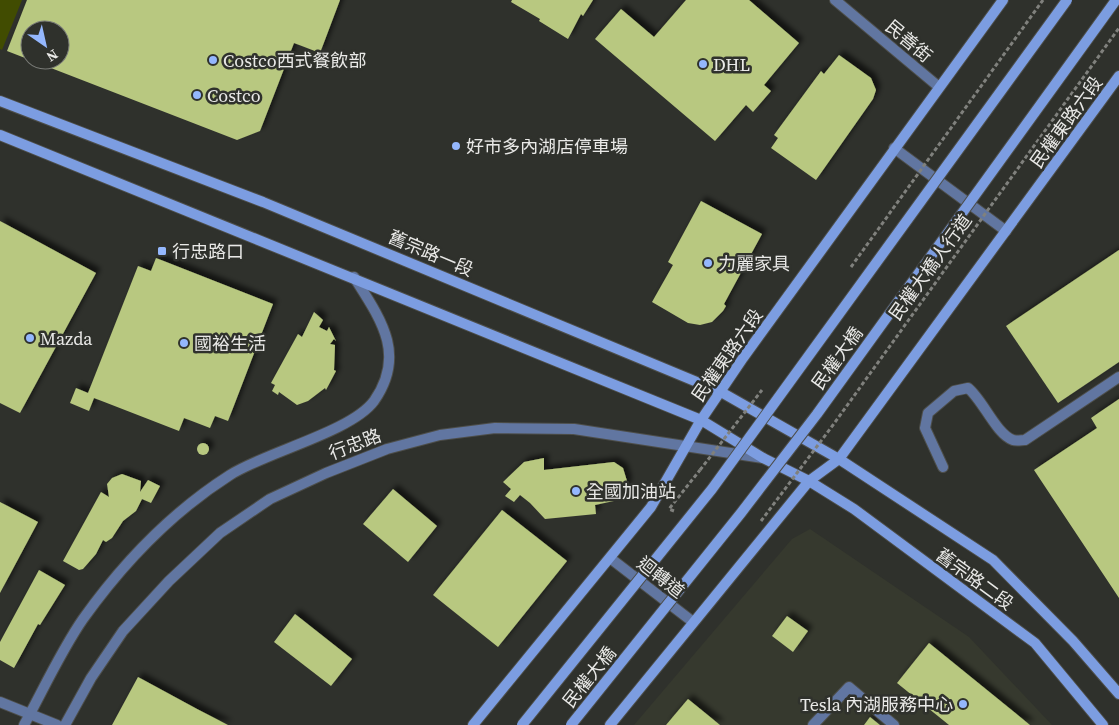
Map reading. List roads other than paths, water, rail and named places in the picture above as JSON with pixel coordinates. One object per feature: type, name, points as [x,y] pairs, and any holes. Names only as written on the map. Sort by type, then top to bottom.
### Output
[{"type":"main road","name":"民權東路六段","points":[[473,725],[652,507],[701,420],[894,148],[1003,0]]},
{"type":"main road","name":"民權大橋","points":[[522,725],[712,489],[1067,0]]},
{"type":"main road","name":"民權大橋","points":[[571,725],[742,513],[817,414],[1116,0]]},
{"type":"main road","name":"民權東路六段","points":[[610,725],[809,481],[839,459],[1119,76]]},
{"type":"main road","name":"舊宗路一段","points":[[0,101],[263,202],[721,392],[839,459]]},
{"type":"main road","points":[[0,135],[354,277],[701,420],[763,458],[809,481]]},
{"type":"main road","name":"舊宗路二段","points":[[839,459],[993,560],[1073,641],[1119,694]]},
{"type":"main road","name":"舊宗路二段","points":[[809,481],[854,509],[1035,644],[1103,725]]},
{"type":"street","name":"民善街","points":[[835,0],[939,87]]},
{"type":"street","points":[[894,148],[1006,231]]},
{"type":"street","name":"行忠路","points":[[24,725],[82,620],[129,560],[178,513],[232,474],[357,417],[373,401],[383,383],[387,369],[389,340],[378,314],[354,277]]},
{"type":"street","points":[[943,467],[925,428],[928,413],[954,391],[968,388],[977,396],[1002,432],[1013,440],[1025,440],[1119,377]]},
{"type":"street","name":"行忠路","points":[[65,725],[92,678],[123,631],[169,581],[220,534],[270,499],[326,473],[387,449],[440,436],[495,428],[574,429],[763,458]]},
{"type":"street","name":"迴轉道","points":[[610,558],[693,622]]},
{"type":"street","points":[[812,725],[850,687],[894,725]]},
{"type":"street","points":[[0,702],[57,725]]},
{"type":"place","name":"Costco西式餐飲部","points":[[213,60]]},
{"type":"place","name":"DHL","points":[[703,64]]},
{"type":"place","name":"Costco","points":[[197,95]]},
{"type":"place","name":"好市多內湖店停車場","points":[[456,146]]},
{"type":"place","name":"行忠路口","points":[[162,251]]},
{"type":"place","name":"力麗家具","points":[[708,263]]},
{"type":"place","name":"Mazda","points":[[30,338]]},
{"type":"place","name":"國裕生活","points":[[184,343]]},
{"type":"place","name":"全國加油站","points":[[576,491]]},
{"type":"place","name":"Tesla 內湖服務中心","points":[[963,704]]}]
